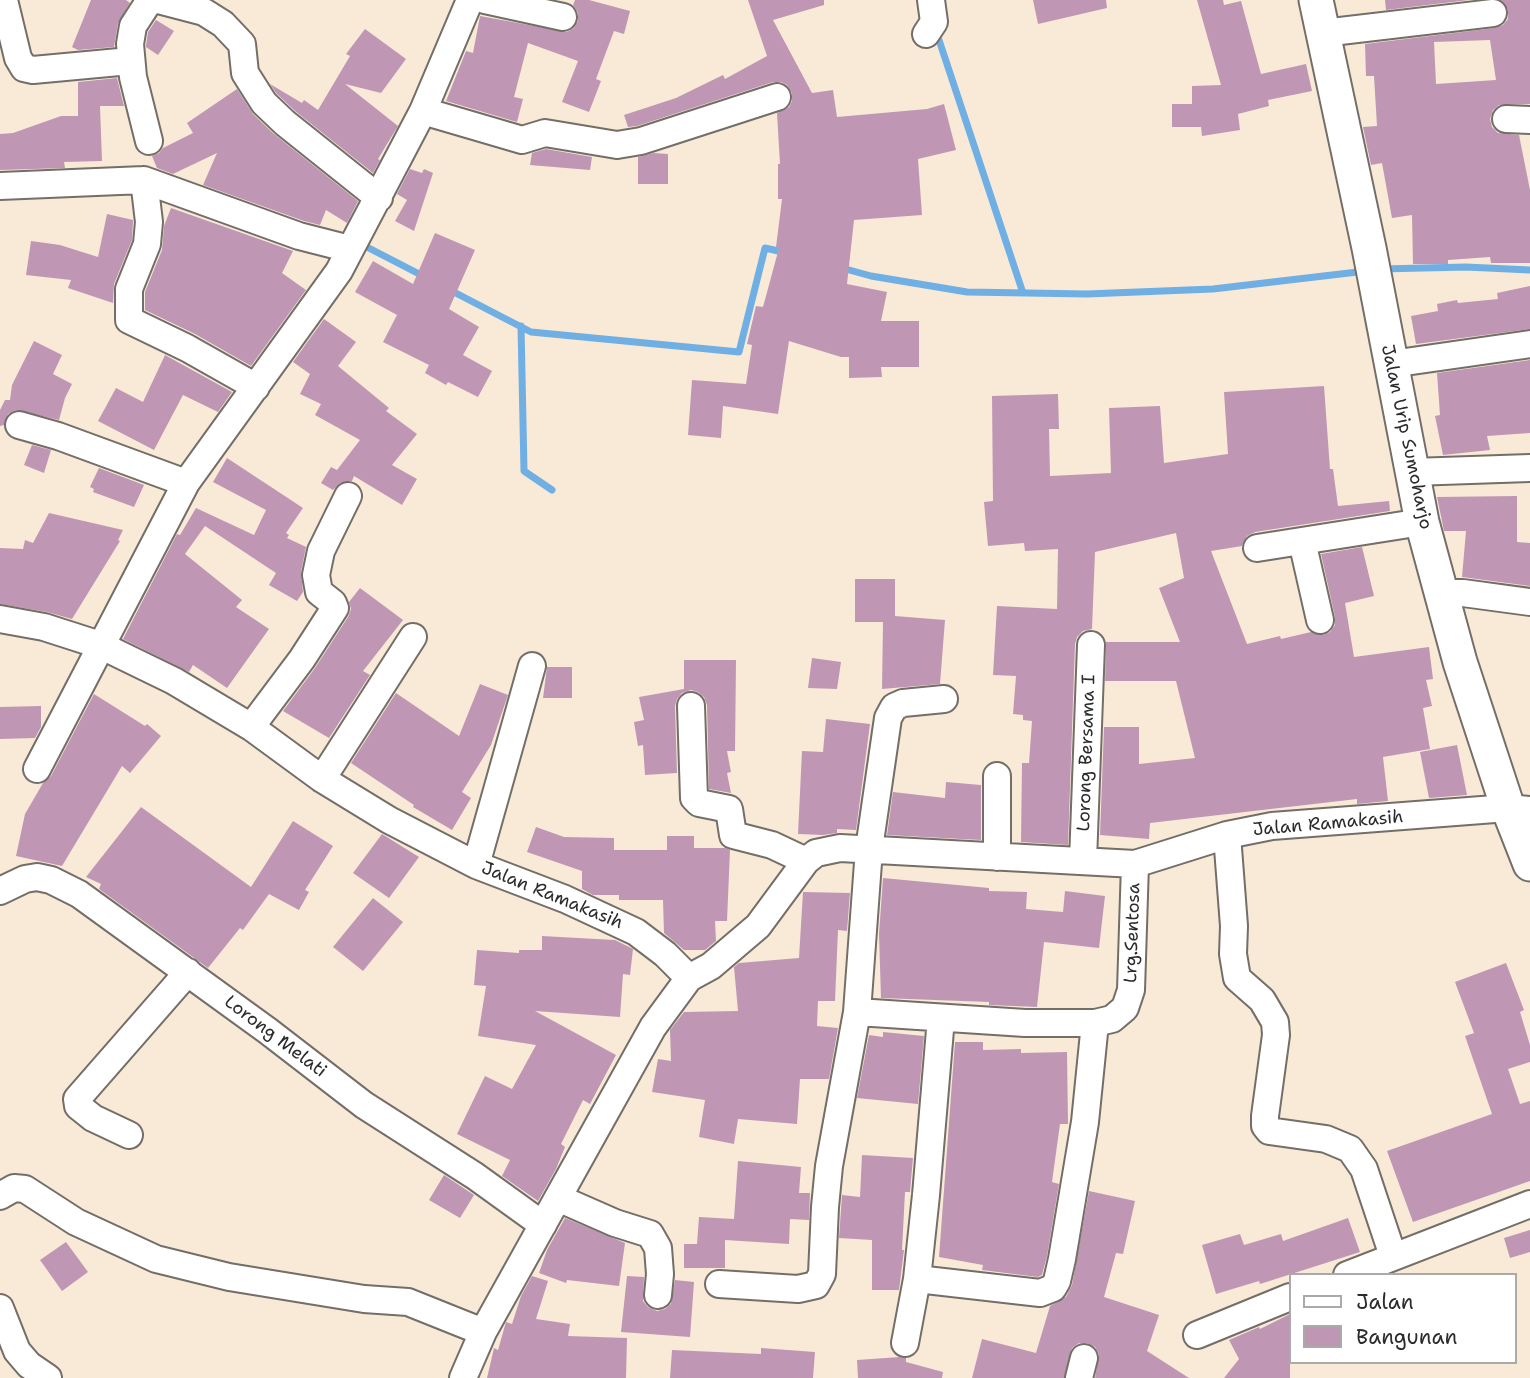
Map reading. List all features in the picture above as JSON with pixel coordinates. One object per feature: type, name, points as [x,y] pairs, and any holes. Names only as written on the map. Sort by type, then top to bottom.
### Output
[{"type":"street","points":[[4,0],[18,58],[24,68],[33,70],[130,61]]},
{"type":"street","points":[[149,141],[130,61],[133,26],[150,0]]},
{"type":"street","points":[[158,0],[204,12],[223,24],[242,44],[245,73],[264,103],[379,198]]},
{"type":"street","points":[[37,769],[186,483],[346,257],[423,111],[470,0]]},
{"type":"street","points":[[485,0],[563,17]]},
{"type":"street","points":[[926,34],[934,22],[931,0]]},
{"type":"street","name":"Jalan Urip Sumoharjo","points":[[1316,0],[1369,248],[1422,522],[1460,662],[1519,809],[1530,864]]},
{"type":"street","points":[[1323,33],[1493,13]]},
{"type":"street","points":[[423,111],[522,140],[545,133],[617,145],[648,139],[777,97]]},
{"type":"street","points":[[0,186],[146,189],[299,236],[346,257]]},
{"type":"street","points":[[146,189],[149,222],[146,244],[129,289],[129,320],[187,348],[256,387]]},
{"type":"street","points":[[1391,364],[1530,344]]},
{"type":"street","points":[[19,425],[58,436],[186,483]]},
{"type":"street","points":[[1412,472],[1530,468]]},
{"type":"street","points":[[251,727],[302,659],[335,608],[333,603],[319,592],[317,575],[321,551],[348,496]]},
{"type":"street","points":[[1257,548],[1422,522]]},
{"type":"street","points":[[1302,541],[1320,620]]},
{"type":"street","points":[[1441,593],[1530,601]]},
{"type":"street","name":"Jalan Ramakasih","points":[[0,619],[44,628],[100,645],[174,681],[251,727],[322,779],[389,820],[476,865],[565,899],[636,932],[665,954],[689,978]]},
{"type":"street","points":[[322,779],[413,637]]},
{"type":"street","name":"Lorong Bersama I","points":[[1083,861],[1091,645]]},
{"type":"street","points":[[476,865],[532,666]]},
{"type":"street","points":[[719,1284],[799,1289],[816,1285],[820,1280],[824,1268],[825,1207],[830,1166],[857,1012],[869,849],[888,718],[894,708],[903,703],[944,699]]},
{"type":"street","points":[[463,1378],[483,1332],[653,1027],[689,978],[711,966],[758,926],[806,861],[772,845],[733,835],[729,809],[699,803],[694,798],[691,706]]},
{"type":"street","points":[[997,776],[997,857]]},
{"type":"street","name":"Jalan Ramakasih","points":[[806,861],[826,850],[840,848],[1135,864],[1227,835],[1272,826],[1519,809]]},
{"type":"street","points":[[1227,835],[1234,926],[1233,954],[1237,978],[1262,1000],[1275,1022],[1276,1035],[1265,1126],[1269,1131],[1326,1139],[1350,1149],[1364,1169],[1393,1256]]},
{"type":"street","name":"Lrg.Sentosa","points":[[1095,1023],[1120,1015],[1129,999],[1134,948],[1135,864]]},
{"type":"street","name":"Lorong Melati","points":[[0,891],[25,879],[37,877],[51,880],[79,894],[364,1104],[475,1176],[543,1225]]},
{"type":"street","points":[[129,1135],[93,1118],[78,1106],[78,1099],[188,972]]},
{"type":"street","points":[[857,1012],[1025,1023],[1095,1023],[1085,1122],[1058,1280],[1053,1288],[1040,1293],[917,1279]]},
{"type":"street","points":[[905,1343],[917,1279],[941,1018]]},
{"type":"street","points":[[0,1196],[14,1188],[25,1189],[76,1222],[156,1259],[256,1282],[364,1299],[408,1302],[483,1332]]},
{"type":"street","points":[[558,1198],[615,1223],[650,1234],[658,1248],[658,1295]]},
{"type":"street","points":[[1352,1273],[1530,1204]]},
{"type":"street","points":[[1197,1335],[1288,1298]]},
{"type":"street","points":[[0,1308],[17,1351],[29,1365],[48,1378]]},
{"type":"building","points":[[91,0],[126,0],[130,3],[118,23],[114,47],[78,50],[72,47]]},
{"type":"building","points":[[575,0],[589,0],[630,11],[624,34],[614,31],[596,79],[601,81],[589,112],[562,102],[578,61],[528,43],[514,97],[523,99],[517,122],[446,101],[466,51],[473,53],[480,16],[567,32],[574,28],[578,21],[578,13],[573,5]]},
{"type":"building","points":[[748,0],[824,0],[824,5],[773,20],[812,93],[833,90],[837,117],[927,109],[944,104],[956,150],[918,159],[922,215],[854,220],[847,284],[887,292],[881,321],[919,321],[919,367],[881,367],[882,377],[849,378],[849,357],[789,341],[778,414],[723,406],[721,438],[688,435],[692,380],[746,384],[752,345],[747,344],[756,306],[763,307],[779,248],[776,247],[782,199],[778,199],[780,164],[777,113],[789,107],[792,93],[787,85],[773,82],[637,126],[628,127],[624,115],[676,98],[723,75],[725,79],[767,56]]},
{"type":"building","points":[[1033,0],[1106,0],[1107,8],[1038,24]]},
{"type":"building","points":[[1197,0],[1223,0],[1224,5],[1241,1],[1261,74],[1306,64],[1312,91],[1268,100],[1269,106],[1238,114],[1240,130],[1202,136],[1201,127],[1172,127],[1172,104],[1192,104],[1192,86],[1221,85]]},
{"type":"building","points":[[1385,0],[1469,0],[1386,10]]},
{"type":"building","points":[[1501,0],[1530,0],[1530,104],[1499,105],[1493,110],[1490,119],[1492,127],[1498,133],[1519,135],[1530,190],[1530,263],[1491,263],[1490,257],[1448,260],[1448,264],[1413,264],[1412,215],[1392,218],[1382,163],[1371,165],[1363,127],[1377,126],[1374,76],[1366,76],[1365,44],[1495,28],[1508,19],[1508,10]],"holes":[[[1490,40],[1496,80],[1436,84],[1434,42]]]},
{"type":"building","points":[[156,20],[174,31],[158,55],[146,47],[148,32]]},
{"type":"building","points":[[365,29],[406,59],[381,93],[345,84],[398,126],[378,159],[380,160],[373,173],[295,111],[270,84],[302,103],[304,100],[318,110],[350,56],[346,54]]},
{"type":"building","points":[[117,78],[124,106],[100,106],[102,161],[64,162],[65,168],[0,170],[0,134],[13,133],[61,116],[78,116],[78,82]]},
{"type":"building","points":[[237,89],[253,114],[274,134],[358,201],[347,223],[326,210],[320,225],[304,221],[203,185],[217,153],[173,174],[157,168],[152,156],[193,133],[187,123]]},
{"type":"building","points":[[546,149],[592,157],[590,170],[530,165],[532,153]]},
{"type":"building","points":[[654,153],[668,154],[668,184],[638,184],[638,157]]},
{"type":"building","points":[[410,169],[422,173],[424,169],[433,173],[414,231],[395,221],[407,200],[397,194]]},
{"type":"building","points":[[171,208],[293,251],[282,273],[306,290],[251,366],[195,334],[145,310],[145,292],[162,250],[164,226]]},
{"type":"building","points":[[107,214],[133,220],[132,240],[114,284],[113,303],[68,288],[71,280],[26,275],[31,241],[60,245],[98,257]]},
{"type":"building","points":[[435,233],[475,250],[449,309],[479,327],[463,355],[492,371],[478,397],[448,382],[446,385],[425,373],[429,365],[383,342],[397,315],[355,292],[373,261],[413,284]]},
{"type":"building","points":[[1530,286],[1530,329],[1416,344],[1411,316],[1438,311],[1437,304],[1457,300],[1458,303],[1498,299],[1497,293]]},
{"type":"building","points":[[324,319],[356,342],[338,366],[389,408],[386,411],[417,434],[392,465],[417,479],[402,505],[354,476],[352,481],[340,483],[333,490],[321,483],[331,467],[337,470],[360,440],[315,415],[321,404],[300,394],[310,374],[293,362]]},
{"type":"building","points":[[34,341],[62,355],[53,374],[72,384],[59,420],[16,410],[8,414],[4,425],[0,426],[0,410],[5,400],[10,400],[12,385]]},
{"type":"building","points":[[165,355],[232,392],[218,412],[183,395],[154,450],[98,421],[116,388],[143,402]]},
{"type":"building","points":[[1530,360],[1530,433],[1487,436],[1490,450],[1443,455],[1435,416],[1440,415],[1437,373]]},
{"type":"building","points":[[1324,386],[1330,469],[1333,469],[1338,506],[1389,501],[1390,511],[1255,532],[1247,536],[1242,546],[1211,551],[1247,644],[1280,636],[1281,639],[1311,632],[1323,635],[1330,632],[1335,625],[1335,617],[1321,554],[1362,547],[1374,596],[1345,603],[1354,657],[1429,647],[1433,679],[1426,680],[1432,706],[1423,708],[1430,749],[1383,757],[1388,801],[1357,804],[1357,799],[1150,823],[1149,839],[1100,835],[1104,727],[1139,727],[1139,764],[1195,758],[1176,681],[1105,681],[1106,642],[1180,642],[1159,588],[1184,578],[1176,533],[1095,552],[1092,629],[1083,631],[1075,644],[1068,845],[1021,842],[1022,763],[1029,763],[1032,721],[1023,720],[1023,715],[1013,714],[1016,676],[993,675],[997,606],[1057,609],[1058,549],[1025,551],[1024,543],[988,546],[984,502],[993,501],[992,396],[1058,394],[1059,429],[1049,429],[1050,476],[1111,473],[1109,408],[1160,406],[1164,463],[1228,454],[1224,392]]},
{"type":"building","points":[[32,445],[51,450],[44,473],[24,465]]},
{"type":"building","points":[[227,458],[303,508],[286,533],[289,535],[287,538],[306,547],[301,572],[303,592],[297,601],[269,585],[276,573],[205,526],[185,554],[242,600],[236,607],[269,629],[227,688],[193,665],[189,672],[123,639],[177,534],[180,535],[196,508],[254,535],[266,510],[213,482]]},
{"type":"building","points":[[99,468],[144,485],[134,507],[93,492],[94,489],[90,487]]},
{"type":"building","points":[[1517,496],[1517,542],[1530,543],[1530,586],[1462,577],[1466,531],[1444,531],[1437,497]]},
{"type":"building","points":[[49,513],[123,530],[118,540],[120,541],[72,619],[0,604],[0,548],[23,549],[25,540],[33,543]]},
{"type":"building","points":[[855,579],[895,579],[895,616],[945,620],[940,684],[882,689],[883,622],[855,622]]},
{"type":"building","points":[[360,588],[403,620],[363,671],[370,675],[329,738],[283,711],[348,617],[351,609],[349,602]]},
{"type":"building","points":[[812,658],[841,662],[837,689],[808,688]]},
{"type":"building","points":[[684,660],[736,660],[735,751],[727,751],[731,793],[709,789],[707,705],[704,697],[691,690],[682,693],[675,706],[677,773],[645,775],[643,745],[638,746],[634,722],[644,720],[639,697],[684,689]]},
{"type":"building","points":[[547,667],[572,667],[572,698],[543,698]]},
{"type":"building","points":[[480,684],[508,695],[491,745],[462,792],[471,798],[452,830],[413,807],[414,805],[351,763],[396,693],[459,736]]},
{"type":"building","points":[[94,694],[145,726],[147,724],[161,736],[130,773],[122,766],[62,866],[16,856],[25,814],[43,783],[51,776]]},
{"type":"building","points":[[41,706],[41,727],[35,738],[0,739],[0,707]]},
{"type":"building","points":[[826,719],[870,724],[856,830],[837,829],[837,833],[823,835],[798,834],[802,751],[823,752]]},
{"type":"building","points":[[1457,745],[1467,795],[1429,798],[1420,752]]},
{"type":"building","points":[[946,782],[981,785],[981,840],[887,835],[893,792],[945,798]]},
{"type":"building","points":[[141,807],[251,887],[293,821],[333,846],[305,890],[309,892],[299,910],[269,894],[243,930],[240,928],[208,968],[99,889],[101,884],[86,877]]},
{"type":"building","points":[[536,827],[564,837],[614,838],[614,850],[667,850],[667,836],[694,836],[694,848],[730,850],[727,921],[715,921],[716,941],[705,950],[684,950],[664,933],[663,900],[619,900],[619,895],[593,895],[582,889],[582,871],[527,852]]},
{"type":"building","points":[[382,834],[419,857],[389,898],[353,873]]},
{"type":"building","points":[[883,878],[989,888],[989,891],[1027,892],[1026,909],[1063,912],[1065,891],[1105,896],[1099,948],[1044,942],[1037,1007],[989,1005],[989,1002],[881,998],[879,934]]},
{"type":"building","points":[[803,892],[850,893],[847,931],[838,930],[835,1001],[818,1001],[817,1026],[838,1028],[829,1079],[800,1079],[797,1124],[738,1119],[734,1144],[699,1137],[705,1100],[652,1092],[658,1059],[671,1061],[670,1030],[684,1012],[738,1011],[734,967],[739,963],[799,958]]},
{"type":"building","points":[[373,898],[403,922],[363,971],[333,947]]},
{"type":"building","points":[[542,936],[615,940],[633,949],[630,975],[623,974],[620,1017],[535,1011],[616,1055],[590,1104],[583,1100],[561,1144],[565,1147],[556,1169],[538,1201],[502,1176],[510,1160],[457,1134],[485,1076],[512,1089],[536,1045],[478,1036],[486,986],[474,985],[477,950],[519,953],[519,950],[542,950]]},
{"type":"building","points":[[1506,963],[1524,1010],[1520,1012],[1530,1045],[1530,1062],[1508,1069],[1520,1104],[1530,1101],[1530,1181],[1413,1222],[1387,1151],[1492,1114],[1465,1036],[1474,1033],[1455,982]]},
{"type":"building","points":[[883,1032],[924,1036],[918,1104],[857,1098],[869,1035],[883,1037]]},
{"type":"building","points":[[955,1042],[983,1042],[983,1050],[1067,1052],[1068,1124],[1060,1124],[1052,1182],[1059,1184],[1047,1256],[1042,1275],[1038,1277],[982,1270],[983,1265],[939,1257]]},
{"type":"building","points":[[862,1155],[913,1158],[910,1192],[905,1192],[904,1250],[899,1290],[872,1290],[872,1240],[839,1238],[842,1195],[860,1197]]},
{"type":"building","points":[[738,1161],[801,1167],[799,1193],[810,1193],[809,1220],[790,1219],[789,1244],[725,1240],[725,1268],[684,1268],[684,1244],[697,1244],[699,1217],[734,1219]]},
{"type":"building","points":[[444,1175],[474,1195],[460,1218],[429,1200]]},
{"type":"building","points":[[1089,1191],[1135,1201],[1123,1254],[1116,1253],[1104,1297],[1159,1315],[1147,1351],[1189,1378],[1095,1378],[1099,1354],[1095,1347],[1079,1343],[1072,1348],[1064,1378],[972,1378],[982,1339],[1036,1353],[1050,1306],[1066,1297],[1072,1285]]},
{"type":"building","points":[[565,1218],[625,1243],[619,1286],[567,1280],[566,1283],[539,1273],[547,1250]]},
{"type":"building","points":[[1348,1218],[1360,1252],[1260,1284],[1259,1281],[1216,1294],[1202,1245],[1240,1234],[1244,1245],[1281,1234],[1283,1241]]},
{"type":"building","points":[[1530,1230],[1530,1252],[1510,1258],[1504,1238]]},
{"type":"building","points":[[66,1242],[88,1272],[62,1291],[40,1260]]},
{"type":"building","points":[[532,1276],[548,1281],[536,1319],[570,1324],[568,1336],[627,1338],[626,1378],[487,1378],[494,1348],[498,1350],[506,1322],[512,1324],[521,1296]]},
{"type":"building","points":[[627,1276],[644,1277],[643,1301],[657,1311],[671,1304],[675,1280],[694,1282],[690,1337],[621,1332]]},
{"type":"building","points":[[1288,1315],[1290,1378],[1224,1378],[1239,1359],[1229,1340],[1259,1327],[1260,1329]]},
{"type":"building","points":[[761,1348],[815,1352],[813,1378],[670,1378],[672,1350],[761,1354]]},
{"type":"building","points":[[906,1358],[906,1362],[943,1372],[942,1378],[858,1378],[857,1360]]},
{"type":"waterway","points":[[939,40],[1023,293]]},
{"type":"waterway","points":[[361,244],[425,277]]},
{"type":"waterway","points":[[448,289],[531,332],[739,352],[765,248],[787,253]]},
{"type":"waterway","points":[[1381,269],[1466,267],[1530,270]]},
{"type":"waterway","points":[[842,268],[871,276],[967,292],[1087,294],[1213,289],[1366,271]]},
{"type":"waterway","points":[[521,326],[524,471],[552,490]]}]
